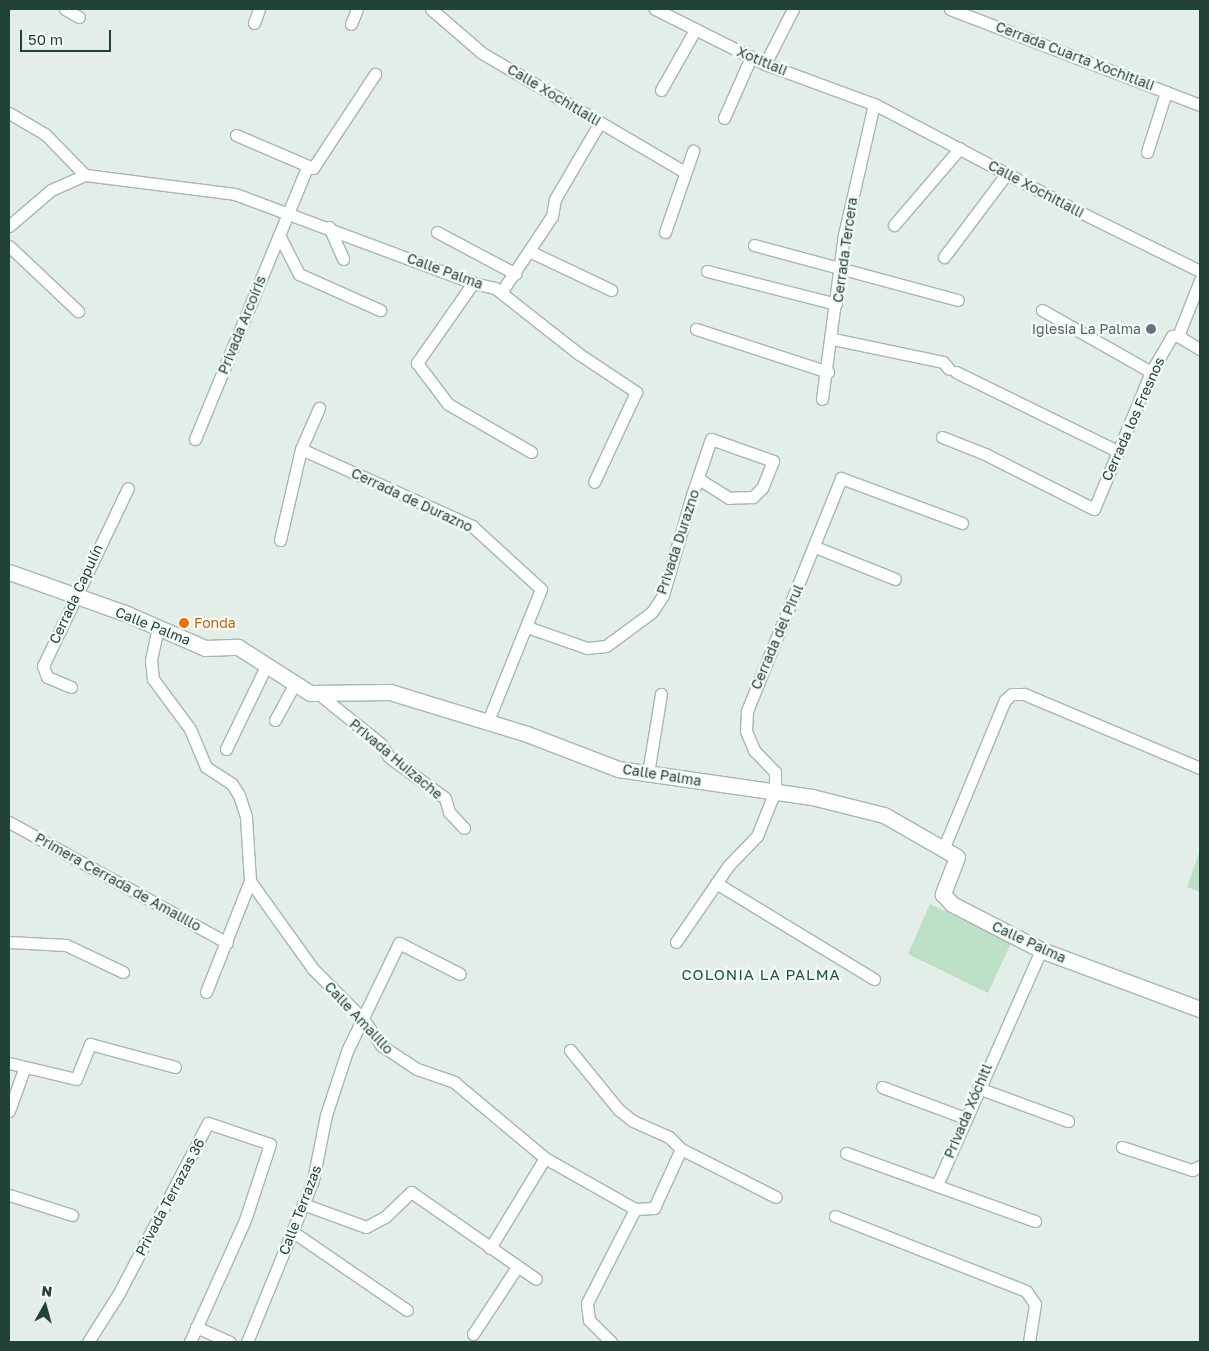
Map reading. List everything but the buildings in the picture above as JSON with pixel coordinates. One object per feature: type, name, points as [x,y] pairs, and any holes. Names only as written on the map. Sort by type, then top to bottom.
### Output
[{"type":"street","points":[[65,9],[79,17]]},
{"type":"street","points":[[254,23],[259,9]]},
{"type":"street","points":[[351,24],[357,9]]},
{"type":"street","name":"Calle Xochitlalli","points":[[431,9],[482,53],[684,172]]},
{"type":"street","name":"Xotitlali","points":[[655,9],[765,64],[874,104]]},
{"type":"street","points":[[765,64],[793,9]]},
{"type":"street","name":"Cerrada Cuarta Xochitlali","points":[[950,9],[1200,105]]},
{"type":"street","points":[[661,90],[694,30]]},
{"type":"street","points":[[724,118],[751,57]]},
{"type":"street","points":[[236,135],[307,167],[317,166],[375,74]]},
{"type":"street","points":[[1147,152],[1166,92]]},
{"type":"street","name":"Calle Xochitlalli","points":[[874,104],[1200,270]]},
{"type":"street","name":"Cerrada Tercera","points":[[822,399],[833,339],[844,235],[874,104]]},
{"type":"street","points":[[9,113],[45,134],[85,175],[51,190],[9,226]]},
{"type":"street","points":[[594,482],[636,392],[580,354],[502,291],[516,274],[552,216],[556,199],[572,166],[600,122]]},
{"type":"street","points":[[894,226],[960,148]]},
{"type":"street","points":[[665,232],[684,172],[693,151]]},
{"type":"street","points":[[290,212],[307,167]]},
{"type":"street","points":[[944,257],[1007,173]]},
{"type":"street","name":"Calle Palma","points":[[85,175],[235,194],[290,212],[473,283],[502,291]]},
{"type":"street","name":"Privada Arcoíris","points":[[195,439],[290,212]]},
{"type":"street","points":[[329,227],[343,259]]},
{"type":"street","points":[[436,232],[516,274]]},
{"type":"street","points":[[279,236],[299,274],[380,310]]},
{"type":"street","points":[[754,244],[958,300]]},
{"type":"street","points":[[9,246],[78,311]]},
{"type":"street","points":[[529,252],[610,290]]},
{"type":"street","points":[[708,271],[836,304]]},
{"type":"street","name":"Cerrada los Fresnos","points":[[942,437],[985,454],[1094,509],[1151,372],[1172,336],[1178,336],[1200,280]]},
{"type":"street","points":[[473,283],[416,363],[448,404],[531,452]]},
{"type":"street","points":[[1042,310],[1151,372]]},
{"type":"street","points":[[696,329],[828,372]]},
{"type":"street","points":[[1178,336],[1200,349]]},
{"type":"street","points":[[833,339],[944,362],[953,370],[1117,451]]},
{"type":"street","points":[[280,540],[301,449],[319,408]]},
{"type":"street","name":"Privada Durazno","points":[[527,627],[597,650],[652,612],[663,594],[698,479],[711,439],[774,461],[762,488],[753,497],[729,498],[698,479]]},
{"type":"street","name":"Cerrada de Durazno","points":[[301,449],[472,526],[541,588],[488,721]]},
{"type":"street","name":"Cerrada del Pirul","points":[[775,791],[775,772],[760,757],[748,736],[747,711],[815,547],[841,478],[962,523]]},
{"type":"street","name":"Cerrada Capulín","points":[[71,687],[47,677],[42,666],[73,597],[128,488]]},
{"type":"street","points":[[815,547],[895,579]]},
{"type":"street","name":"Calle Palma","points":[[9,572],[158,627],[205,648],[238,647],[320,695],[390,692],[488,721],[618,769],[775,791],[884,815],[944,847],[957,857],[943,894],[947,900],[1041,950],[1200,1009]]},
{"type":"street","points":[[158,627],[151,660],[153,679],[190,729],[206,767],[232,784],[239,794],[246,817],[250,881],[206,992]]},
{"type":"street","points":[[226,749],[267,664]]},
{"type":"street","points":[[275,720],[295,682]]},
{"type":"street","points":[[648,773],[661,694]]},
{"type":"street","points":[[944,847],[1005,700],[1012,694],[1024,694],[1200,768]]},
{"type":"street","name":"Privada Huizache","points":[[320,695],[381,744],[389,757],[445,798],[449,812],[464,828]]},
{"type":"street","points":[[676,942],[716,883],[757,836],[775,791]]},
{"type":"street","name":"Primera Cerrada de Amalillo","points":[[9,822],[227,942]]},
{"type":"street","name":"Calle Amalillo","points":[[250,881],[313,969],[363,1019],[382,1046],[398,1060],[454,1082],[545,1158],[635,1209]]},
{"type":"street","points":[[716,883],[874,979]]},
{"type":"street","points":[[9,942],[66,945],[123,972]]},
{"type":"street","name":"Calle Terrazas","points":[[247,1342],[293,1232],[320,1156],[326,1115],[363,1019],[399,943],[460,974]]},
{"type":"street","name":"Privada Xóchitl","points":[[937,1185],[978,1088],[1041,950]]},
{"type":"street","points":[[9,1063],[76,1079],[90,1044],[175,1067]]},
{"type":"street","points":[[570,1050],[619,1110],[669,1137],[681,1149],[776,1198]]},
{"type":"street","points":[[9,1111],[24,1068]]},
{"type":"street","points":[[882,1086],[965,1118]]},
{"type":"street","points":[[978,1088],[1068,1121]]},
{"type":"street","name":"Privada Terrazas 36","points":[[88,1342],[119,1293],[208,1123],[270,1144],[245,1220],[190,1342]]},
{"type":"street","points":[[1122,1147],[1192,1170],[1200,1166]]},
{"type":"street","points":[[611,1342],[589,1320],[587,1303],[635,1209],[654,1208],[681,1149]]},
{"type":"street","points":[[846,1153],[1035,1221]]},
{"type":"street","points":[[490,1248],[545,1158]]},
{"type":"street","points":[[303,1204],[366,1227],[385,1217],[411,1192],[536,1279]]},
{"type":"street","points":[[9,1195],[72,1215]]},
{"type":"street","points":[[835,1216],[1026,1292],[1035,1304],[1030,1342]]},
{"type":"street","points":[[293,1232],[406,1310]]},
{"type":"street","points":[[473,1334],[517,1267]]},
{"type":"street","points":[[196,1327],[230,1342]]},
{"type":"green space","points":[[1200,850],[1200,892],[1187,887]]},
{"type":"green space","points":[[930,904],[1011,943],[988,993],[908,954]]},
{"type":"place","name":"Iglesia La Palma","points":[[1151,329]]},
{"type":"place","name":"Fonda","points":[[184,623]]},
{"type":"district","name":"COLONIA LA PALMA","points":[[761,975]]}]
